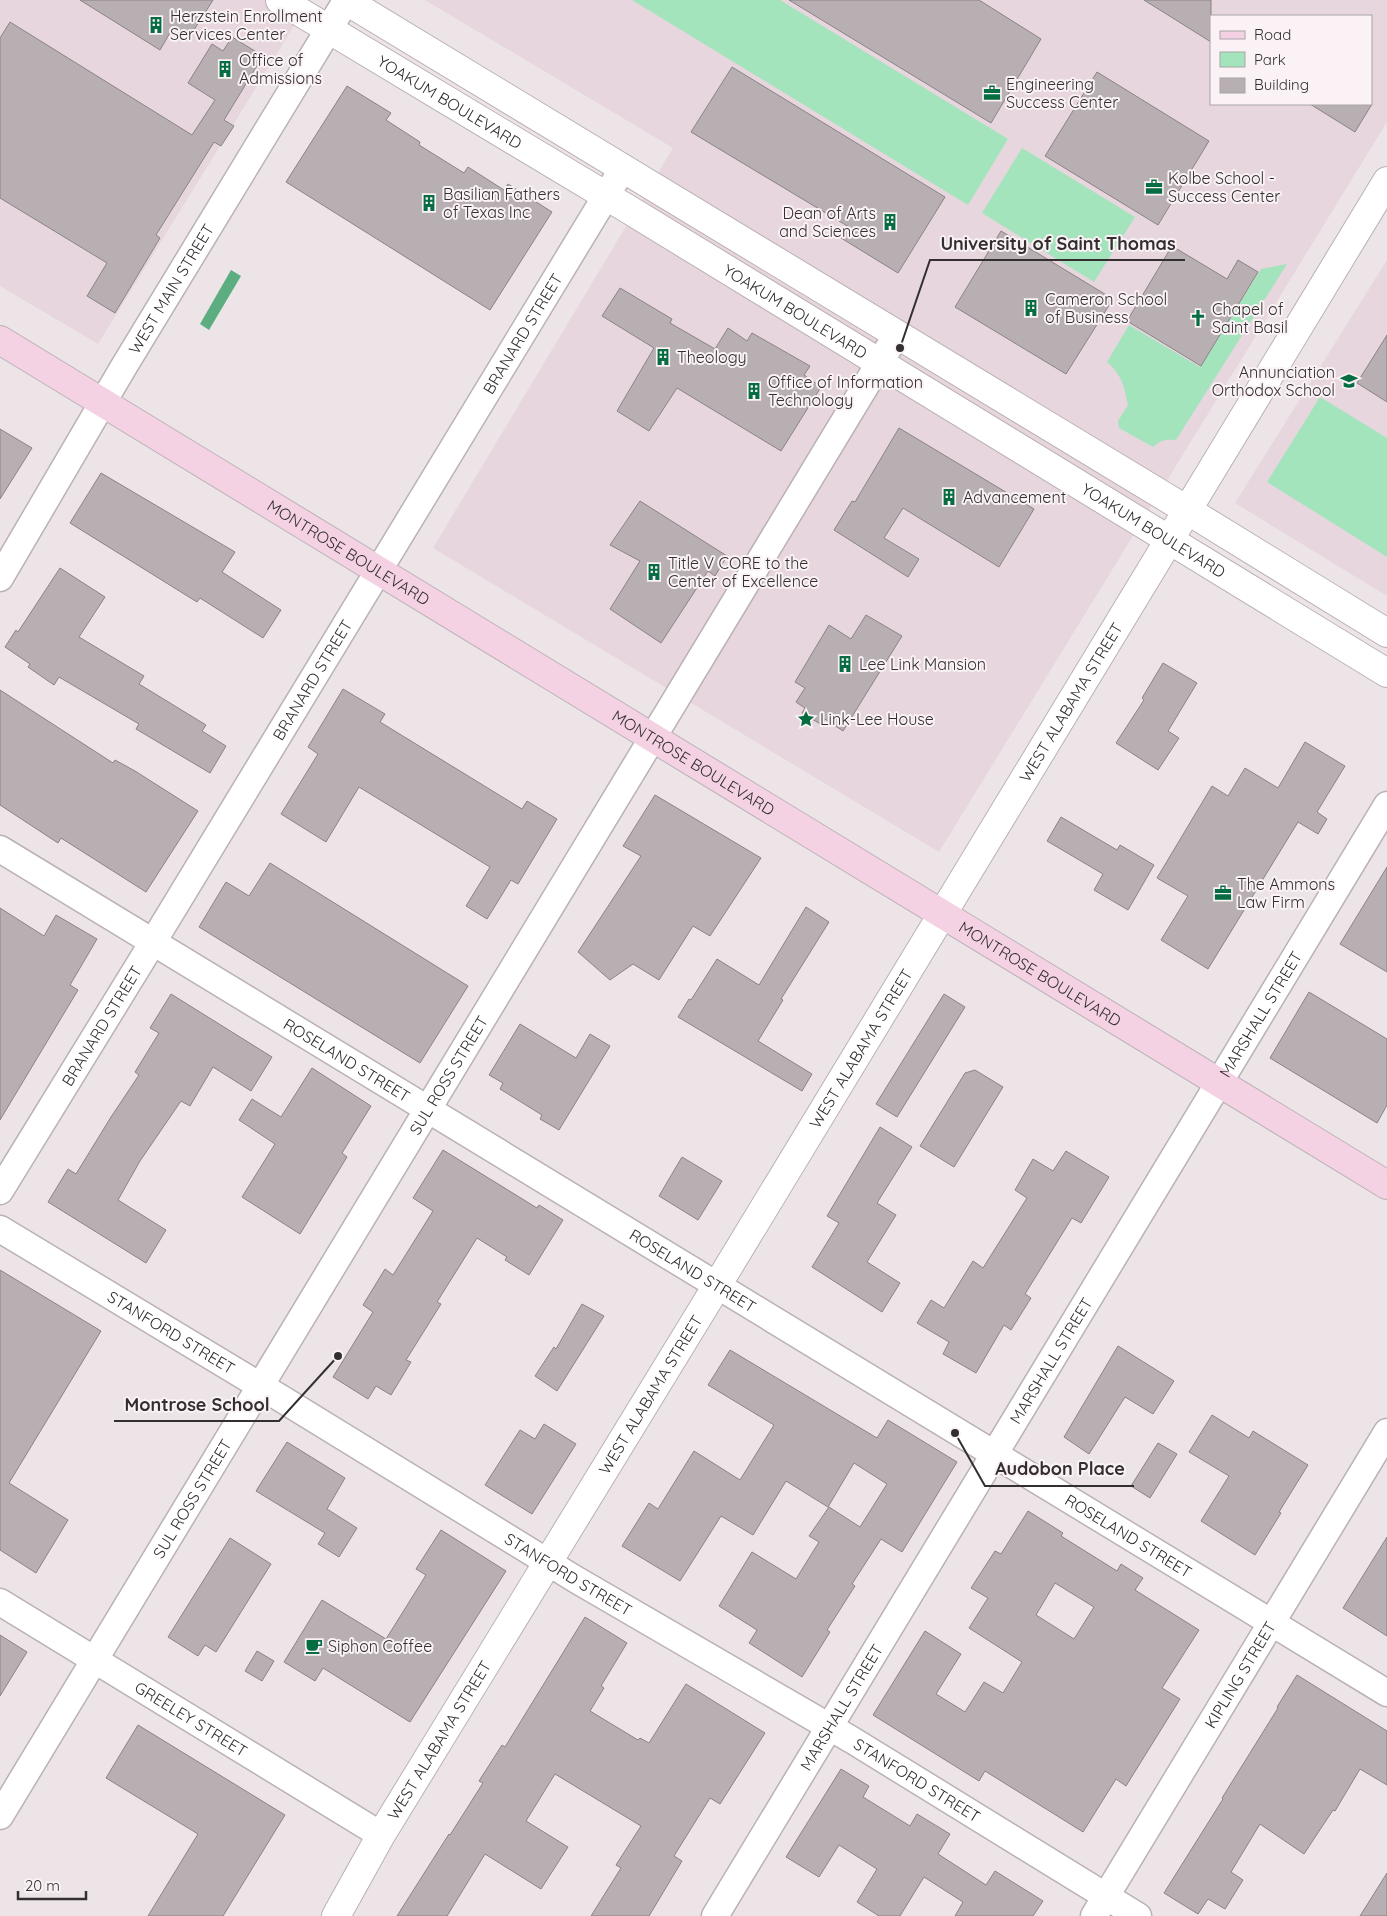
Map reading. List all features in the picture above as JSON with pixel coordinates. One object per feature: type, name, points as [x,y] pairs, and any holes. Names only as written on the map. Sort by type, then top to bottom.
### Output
[{"type":"main road","name":"MONTROSE BOULEVARD","points":[[0,340],[1387,1185]]},
{"type":"street","name":"YOAKUM BOULEVARD","points":[[280,0],[606,195],[1387,673]]},
{"type":"street","name":"YOAKUM BOULEVARD","points":[[346,0],[1387,633]]},
{"type":"street","name":"WEST MAIN STREET","points":[[0,578],[103,403],[346,0]]},
{"type":"street","name":"BRANARD STREET","points":[[0,1191],[154,942],[623,168]]},
{"type":"street","name":"WEST ALABAMA STREET","points":[[336,1916],[381,1835],[1168,540],[1385,189]]},
{"type":"street","name":"SUL ROSS STREET","points":[[0,1816],[898,334]]},
{"type":"street","name":"MARSHALL STREET","points":[[715,1916],[1387,806]]},
{"type":"street","name":"ROSELAND STREET","points":[[0,849],[1387,1694]]},
{"type":"street","name":"STANFORD STREET","points":[[0,1229],[548,1562],[830,1727],[1100,1906],[1138,1916]]},
{"type":"street","name":"KIPLING STREET","points":[[1100,1906],[1387,1432]]},
{"type":"street","name":"GREELEY STREET","points":[[0,1602],[381,1835]]},
{"type":"shaded area","points":[[0,0],[310,0],[98,344],[0,286]]},
{"type":"shaded area","points":[[425,0],[1387,0],[1387,122],[939,852],[433,548],[673,148]]},
{"type":"shaded area","name":"Annunciation Orthodox School","points":[[1387,260],[1387,596],[1235,503]]},
{"type":"shaded area","points":[[231,270],[241,276],[209,330],[200,324]]},
{"type":"green space","points":[[632,0],[780,0],[1008,139],[968,205]]},
{"type":"green space","points":[[1022,148],[1135,217],[1094,282],[982,213]]},
{"type":"green space","points":[[1287,264],[1176,440],[1164,440],[1153,447],[1119,428],[1118,421],[1128,405],[1122,381],[1107,362],[1129,325],[1200,367],[1261,269]]},
{"type":"green space","points":[[1320,397],[1387,438],[1387,557],[1267,482]]},
{"type":"building","name":"Herzstein Enrollment Services Center","points":[[80,0],[213,0],[187,41],[171,31],[160,50]]},
{"type":"building","points":[[789,0],[979,0],[1041,39],[991,123]]},
{"type":"building","points":[[1144,0],[1211,0],[1210,41]]},
{"type":"building","points":[[10,22],[192,135],[215,100],[188,83],[212,44],[223,51],[232,37],[263,56],[224,120],[234,126],[221,146],[214,142],[156,235],[160,238],[115,313],[87,296],[107,263],[0,198],[0,38]]},
{"type":"building","points":[[732,67],[945,197],[898,273],[841,238],[849,227],[691,132]]},
{"type":"building","points":[[1097,72],[1209,141],[1158,225],[1045,156]]},
{"type":"building","name":"Basilian Fathers of Texas Inc","points":[[347,86],[391,113],[386,120],[420,142],[419,145],[464,173],[468,167],[504,190],[508,184],[552,212],[490,310],[286,182]]},
{"type":"building","points":[[1312,105],[1371,105],[1355,132]]},
{"type":"building","name":"Cameron School of Business","points":[[1001,231],[1113,299],[1066,374],[955,307]]},
{"type":"building","name":"Chapel of Saint Basil","points":[[1172,246],[1227,279],[1238,260],[1258,272],[1201,366],[1127,321]]},
{"type":"building","points":[[620,288],[672,319],[670,323],[715,349],[728,328],[747,341],[752,333],[810,366],[804,375],[821,387],[781,451],[677,388],[649,431],[617,411],[654,348],[602,316]]},
{"type":"building","points":[[1387,335],[1387,402],[1357,383]]},
{"type":"building","name":"Advancement","points":[[899,428],[1034,509],[999,567],[903,508],[884,538],[919,559],[908,577],[834,530],[852,501],[855,502]]},
{"type":"building","points":[[0,429],[32,448],[0,499]]},
{"type":"building","points":[[101,473],[235,552],[222,572],[281,610],[263,638],[200,598],[197,602],[70,523]]},
{"type":"building","name":"Title V CORE to the Center of Excellence","points":[[640,501],[727,556],[715,576],[708,571],[661,643],[610,609],[640,561],[610,545]]},
{"type":"building","points":[[60,568],[105,597],[79,637],[144,676],[139,684],[206,725],[202,731],[226,746],[210,773],[136,729],[139,724],[59,677],[54,685],[28,667],[30,664],[5,647],[16,630],[18,632]]},
{"type":"building","name":"Lee Link Mansion","points":[[866,615],[902,636],[843,731],[825,719],[822,725],[802,713],[805,708],[796,702],[805,688],[795,682],[829,625],[851,639]]},
{"type":"building","points":[[1163,663],[1197,683],[1168,731],[1179,738],[1158,770],[1116,743],[1144,700],[1142,698]]},
{"type":"building","points":[[343,689],[385,714],[380,722],[522,809],[527,801],[557,819],[518,884],[511,880],[487,919],[466,906],[490,867],[359,787],[326,842],[281,814],[318,754],[308,747]]},
{"type":"building","points":[[0,690],[113,763],[115,760],[135,771],[198,811],[146,892],[61,838],[58,843],[0,805]]},
{"type":"building","points":[[1305,742],[1345,766],[1317,812],[1327,819],[1318,834],[1298,822],[1208,969],[1161,940],[1188,896],[1157,878],[1212,786],[1228,796],[1245,768],[1278,788]]},
{"type":"building","points":[[655,795],[761,858],[710,936],[693,926],[659,980],[633,964],[610,980],[578,952],[641,856],[623,846]]},
{"type":"building","points":[[1061,817],[1117,850],[1120,845],[1154,865],[1128,910],[1094,890],[1103,874],[1047,841]]},
{"type":"building","points":[[270,863],[468,986],[420,1063],[199,927],[226,882],[249,896]]},
{"type":"building","points":[[1387,867],[1387,972],[1340,944]]},
{"type":"building","points":[[806,907],[829,922],[781,999],[783,1000],[758,1041],[812,1074],[802,1091],[678,1017],[717,959],[759,985]]},
{"type":"building","points":[[0,908],[44,936],[56,915],[97,939],[70,985],[78,990],[0,1120]]},
{"type":"building","points":[[1309,992],[1387,1039],[1387,1105],[1377,1123],[1270,1058]]},
{"type":"building","points":[[171,994],[272,1057],[251,1091],[213,1067],[190,1106],[181,1101],[140,1161],[118,1200],[166,1230],[146,1263],[48,1202],[68,1169],[76,1174],[139,1075],[135,1072],[159,1033],[150,1028]]},
{"type":"building","points":[[944,994],[965,1007],[897,1117],[876,1104]]},
{"type":"building","points":[[520,1024],[576,1058],[590,1034],[610,1046],[559,1130],[540,1119],[542,1115],[500,1089],[503,1083],[489,1075]]},
{"type":"building","points":[[312,1068],[371,1106],[342,1153],[347,1157],[300,1234],[242,1197],[275,1144],[239,1120],[252,1099],[281,1117]]},
{"type":"building","points":[[975,1070],[1003,1087],[954,1167],[920,1146],[965,1073]]},
{"type":"building","points":[[880,1127],[912,1147],[877,1203],[896,1215],[867,1262],[900,1283],[882,1312],[812,1267],[839,1223],[827,1216]]},
{"type":"building","points":[[443,1150],[537,1208],[539,1205],[563,1220],[529,1275],[505,1260],[507,1257],[477,1238],[437,1302],[441,1304],[406,1360],[411,1362],[391,1395],[376,1386],[368,1399],[333,1377],[373,1312],[363,1305],[385,1269],[393,1275],[433,1211],[413,1198]]},
{"type":"building","points":[[1066,1151],[1109,1177],[1081,1223],[1072,1218],[1025,1294],[1031,1298],[1011,1330],[1004,1325],[976,1373],[943,1354],[949,1342],[917,1323],[931,1300],[944,1308],[973,1261],[983,1268],[1027,1198],[1015,1190],[1033,1159],[1053,1171]]},
{"type":"building","points":[[682,1157],[722,1181],[698,1220],[659,1196]]},
{"type":"building","points":[[0,1270],[101,1331],[9,1483],[68,1520],[36,1573],[0,1550]]},
{"type":"building","points":[[582,1304],[604,1316],[557,1391],[535,1376],[554,1347],[556,1349]]},
{"type":"building","points":[[1118,1346],[1174,1381],[1153,1414],[1125,1397],[1089,1454],[1064,1437]]},
{"type":"building","points":[[730,1350],[877,1438],[888,1420],[957,1462],[902,1552],[881,1539],[852,1584],[855,1586],[827,1630],[830,1632],[802,1677],[749,1643],[757,1630],[719,1606],[752,1552],[796,1579],[819,1542],[809,1536],[829,1507],[860,1527],[887,1484],[854,1463],[828,1507],[786,1481],[753,1535],[721,1516],[680,1581],[622,1546],[649,1503],[658,1509],[694,1451],[740,1480],[774,1425],[708,1385]]},
{"type":"building","points":[[1212,1415],[1249,1438],[1253,1431],[1308,1465],[1255,1555],[1201,1521],[1229,1476],[1189,1452]]},
{"type":"building","points":[[544,1424],[576,1444],[532,1514],[485,1485],[520,1430],[535,1439]]},
{"type":"building","points":[[287,1442],[345,1478],[327,1509],[357,1528],[339,1557],[318,1544],[325,1533],[256,1491]]},
{"type":"building","points":[[1158,1443],[1177,1454],[1150,1498],[1131,1486]]},
{"type":"building","points":[[1028,1511],[1063,1533],[1061,1536],[1117,1571],[1121,1564],[1143,1578],[1135,1590],[1199,1630],[1162,1688],[1180,1699],[1126,1786],[1116,1779],[1083,1832],[985,1771],[979,1781],[873,1715],[925,1631],[961,1654],[936,1694],[965,1712],[984,1682],[1003,1693],[1022,1662],[969,1628],[988,1598],[971,1588],[995,1551],[1001,1554]],"holes":[[[1055,1583],[1094,1607],[1074,1639],[1036,1615]]]},
{"type":"building","points":[[441,1530],[506,1571],[410,1722],[323,1668],[315,1681],[284,1662],[322,1600],[386,1639],[426,1575],[416,1569]]},
{"type":"building","points":[[1387,1537],[1387,1636],[1343,1608]]},
{"type":"building","points":[[230,1538],[271,1564],[216,1652],[205,1645],[198,1656],[168,1637]]},
{"type":"building","points":[[585,1617],[627,1643],[601,1686],[604,1688],[590,1711],[638,1740],[640,1738],[649,1743],[686,1684],[765,1733],[720,1804],[710,1798],[674,1856],[682,1861],[649,1916],[591,1916],[621,1868],[616,1865],[641,1826],[555,1774],[526,1821],[568,1847],[541,1889],[485,1854],[447,1916],[397,1916],[483,1783],[479,1781],[502,1745],[505,1747]]},
{"type":"building","points":[[0,1635],[27,1652],[0,1696]]},
{"type":"building","points":[[257,1651],[274,1661],[262,1681],[245,1671]]},
{"type":"building","points":[[1297,1675],[1387,1731],[1387,1785],[1360,1769],[1335,1811],[1333,1810],[1304,1854],[1260,1824],[1231,1872],[1243,1880],[1225,1909],[1208,1899],[1198,1914],[1164,1893]]},
{"type":"building","points":[[138,1725],[285,1815],[223,1916],[148,1916],[198,1834],[106,1778]]},
{"type":"building","points":[[841,1769],[869,1786],[863,1797],[910,1826],[917,1814],[950,1834],[938,1854],[986,1885],[995,1871],[1043,1901],[1033,1916],[955,1916],[963,1902],[924,1877],[900,1916],[879,1916],[857,1902],[877,1869],[839,1845],[819,1877],[786,1857]]},
{"type":"building","points":[[1387,1873],[1387,1916],[1360,1916]]},
{"type":"place","name":"Herzstein Enrollment Services Center","points":[[156,25]]},
{"type":"place","name":"Office of Admissions","points":[[225,69]]},
{"type":"place","name":"Engineering Success Center","points":[[992,93]]},
{"type":"place","name":"Kolbe School - Success Center","points":[[1154,187]]},
{"type":"place","name":"Basilian Fathers of Texas Inc","points":[[429,203]]},
{"type":"place","name":"Dean of Arts and Sciences","points":[[890,222]]},
{"type":"place","name":"Cameron School of Business","points":[[1031,308]]},
{"type":"place","name":"Chapel of Saint Basil","points":[[1198,318]]},
{"type":"place","name":"University of Saint Thomas","points":[[900,348]]},
{"type":"place","name":"Theology","points":[[663,357]]},
{"type":"place","name":"Annunciation Orthodox School","points":[[1349,381]]},
{"type":"place","name":"Office of Information Technology","points":[[754,391]]},
{"type":"place","name":"Advancement","points":[[949,497]]},
{"type":"place","name":"Title V CORE to the Center of Excellence","points":[[654,572]]},
{"type":"place","name":"Lee Link Mansion","points":[[845,664]]},
{"type":"place","name":"Link-Lee House","points":[[806,719]]},
{"type":"place","name":"The Ammons Law Firm","points":[[1223,893]]},
{"type":"place","name":"Montrose School","points":[[338,1356]]},
{"type":"place","name":"Audobon Place","points":[[955,1433]]},
{"type":"place","name":"Siphon Coffee","points":[[314,1646]]}]
